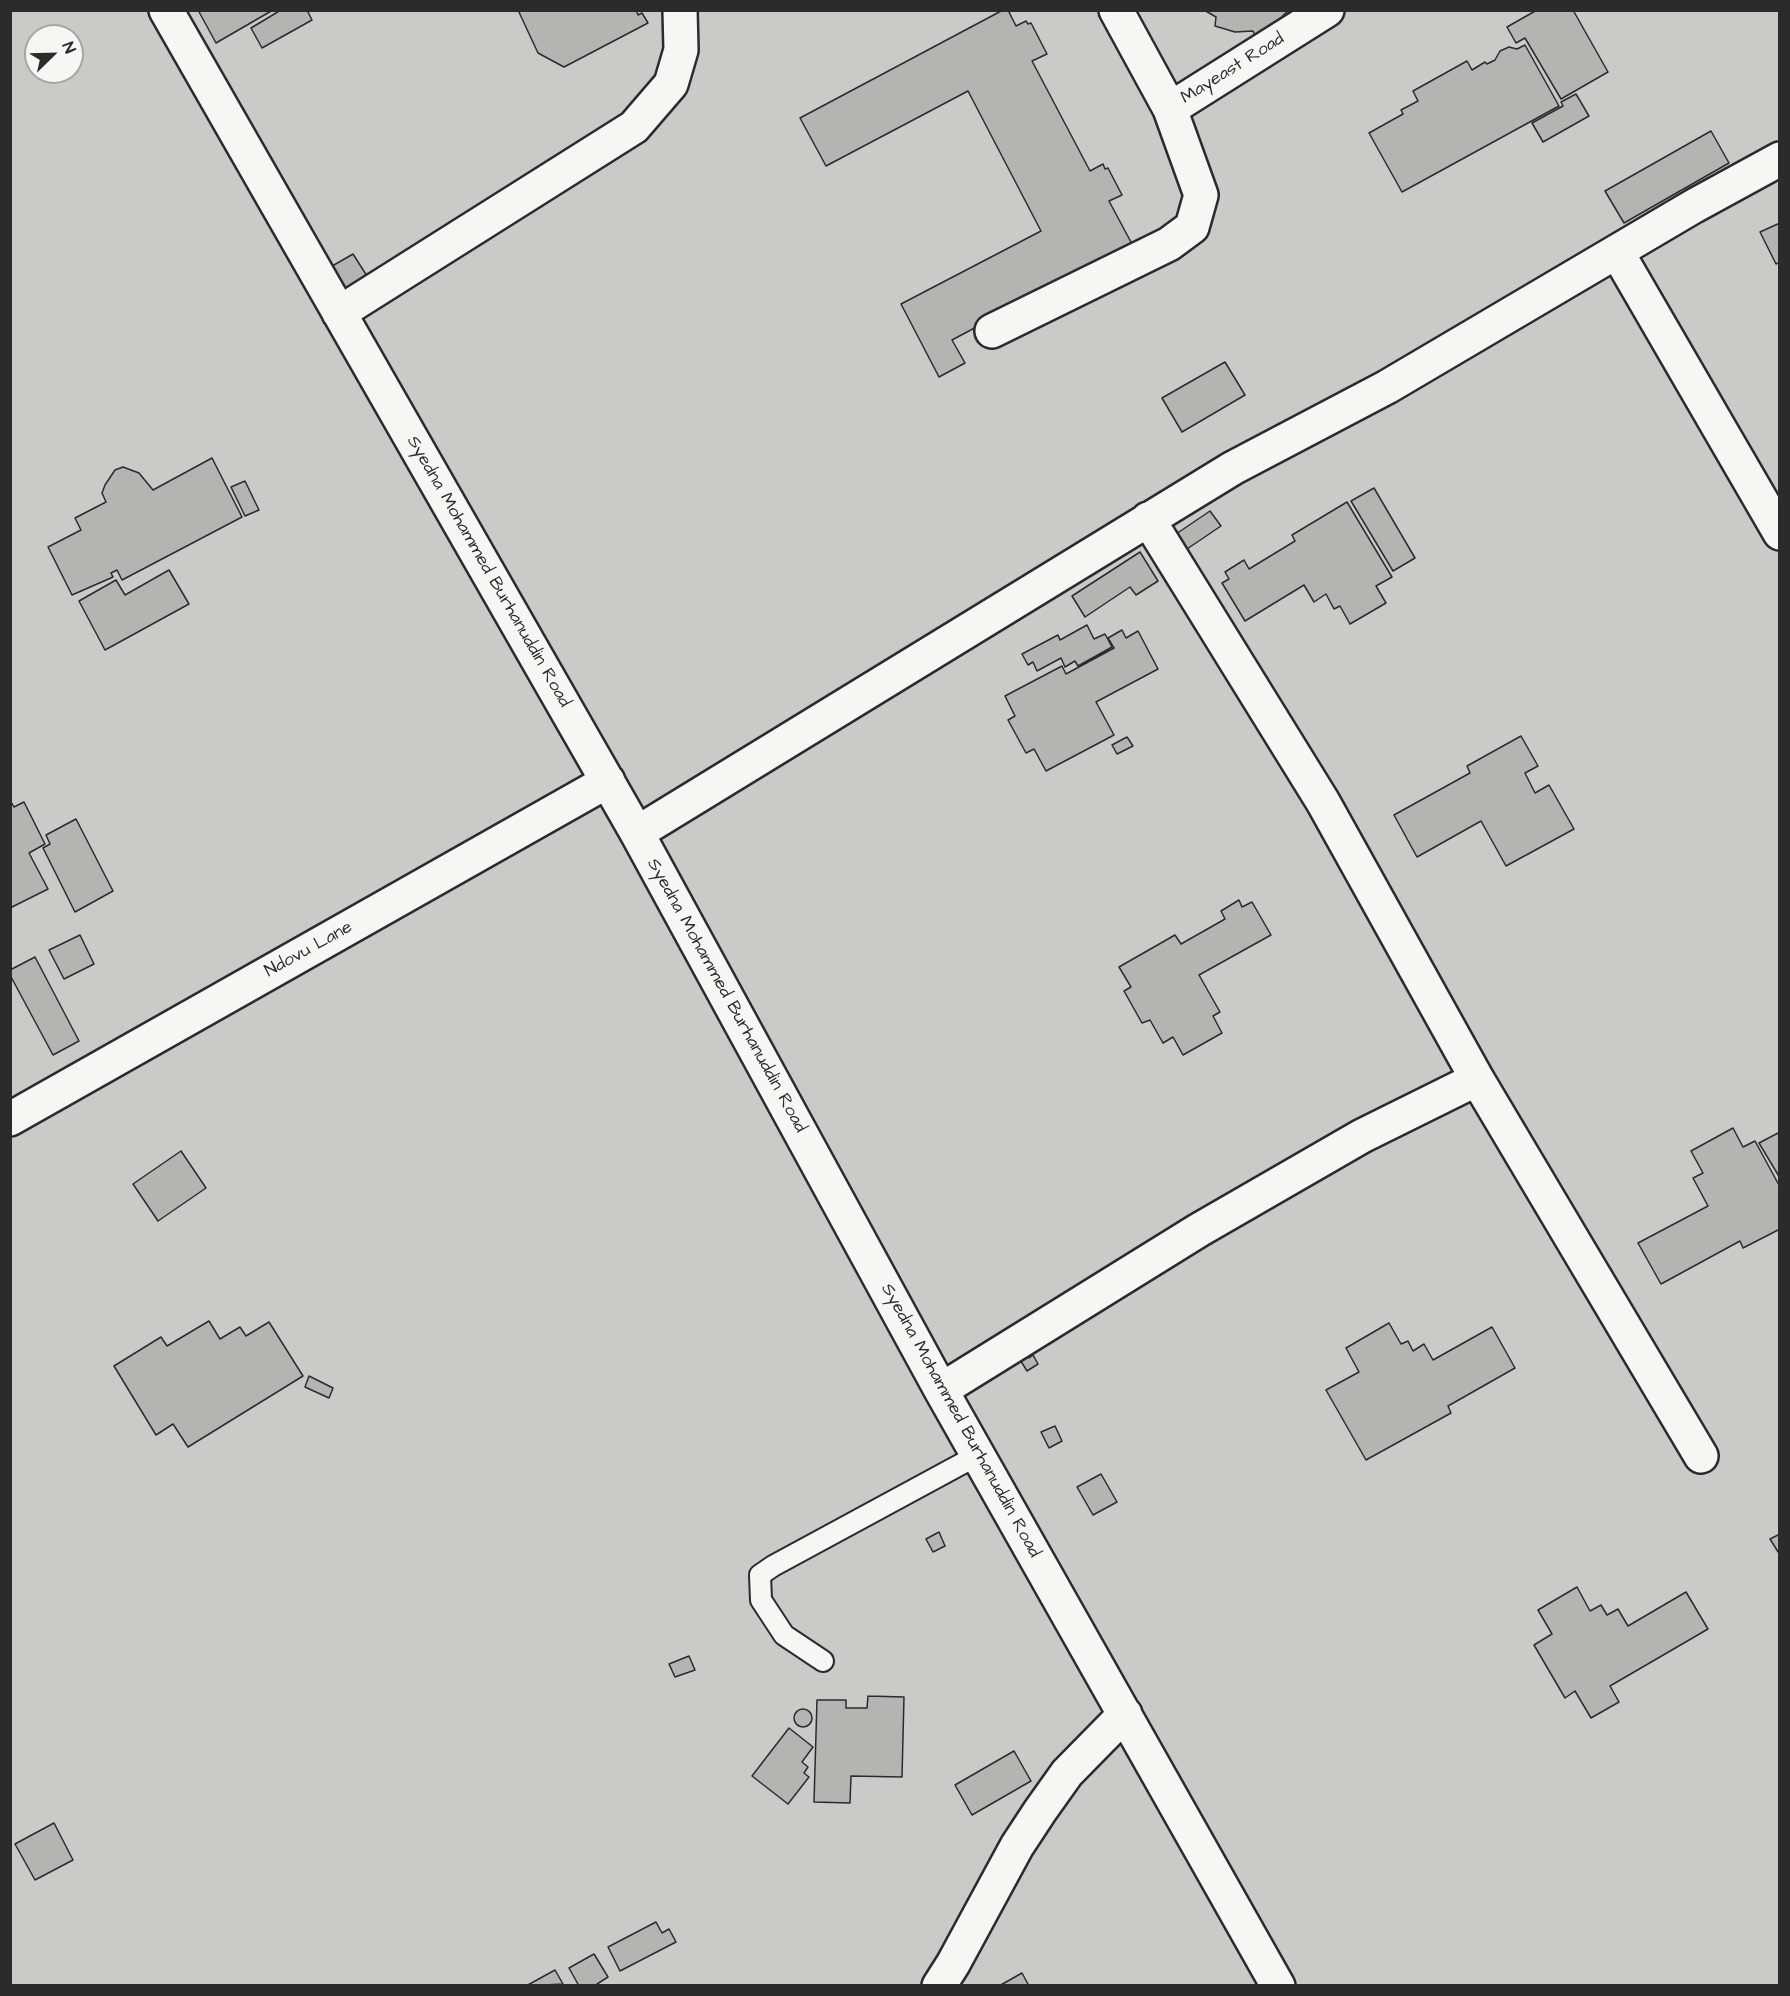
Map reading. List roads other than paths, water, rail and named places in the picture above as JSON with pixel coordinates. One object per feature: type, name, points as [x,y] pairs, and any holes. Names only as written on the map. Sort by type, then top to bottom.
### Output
[{"type":"street","name":"Syedna Mohammed Burhanuddin Road","points":[[166,10],[637,832],[941,1390],[1278,1986]]},
{"type":"street","points":[[339,313],[634,128],[671,84],[681,50],[680,10]]},
{"type":"street","points":[[992,331],[1169,244],[1192,227],[1201,195],[1170,109],[1116,10]]},
{"type":"street","name":"Mayeast Road","points":[[1170,109],[1327,10]]},
{"type":"street","points":[[637,832],[1233,468],[1387,387],[1779,159]]},
{"type":"street","points":[[1617,252],[1779,533]]},
{"type":"street","points":[[1148,519],[1323,802],[1477,1079],[1701,1456]]},
{"type":"street","name":"Ndovu Lane","points":[[10,1119],[608,781]]},
{"type":"street","points":[[941,1390],[1200,1230],[1322,1159],[1362,1136],[1477,1079]]},
{"type":"street","points":[[939,1986],[1017,1846],[1040,1811],[1067,1773],[1125,1714]]},
{"type":"lane","points":[[824,1661],[784,1635],[761,1600],[760,1575],[978,1455]]}]
